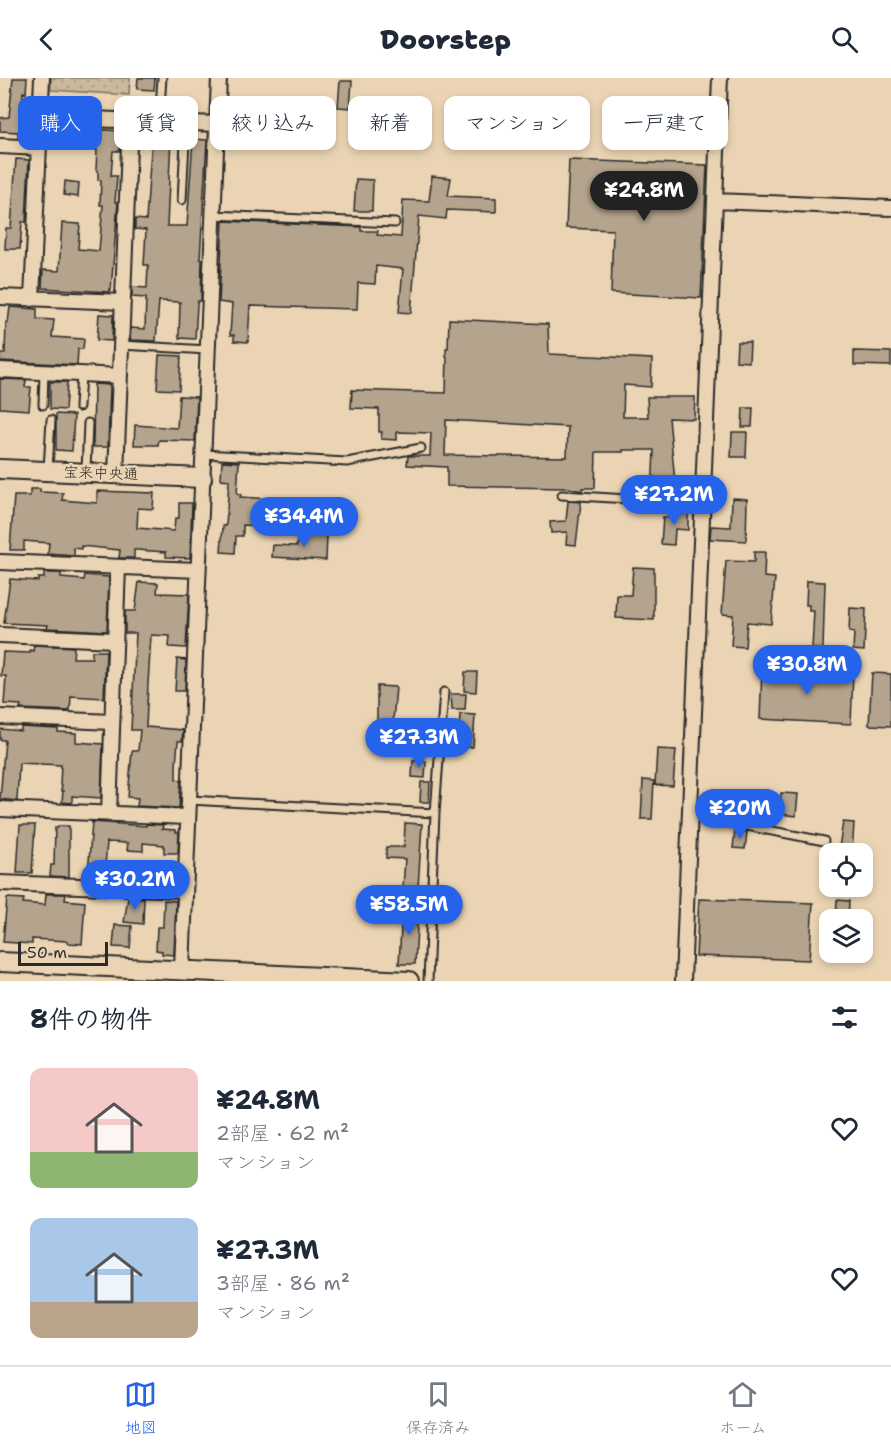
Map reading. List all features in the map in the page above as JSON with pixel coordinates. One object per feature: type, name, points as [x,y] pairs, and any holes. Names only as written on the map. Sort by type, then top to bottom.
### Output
[{"type":"street","points":[[41,96],[42,78]]},
{"type":"street","points":[[218,96],[219,78]]},
{"type":"street","points":[[683,981],[720,78]]},
{"type":"street","points":[[0,146],[18,147]]},
{"type":"street","points":[[32,298],[39,150]]},
{"type":"street","points":[[116,474],[129,150]]},
{"type":"street","points":[[180,973],[216,150]]},
{"type":"street","points":[[715,201],[891,208]]},
{"type":"street","points":[[0,297],[123,302]]},
{"type":"street","points":[[0,370],[120,376]]},
{"type":"street","name":"宝来中央通","points":[[0,469],[202,478]]},
{"type":"street","points":[[0,562],[198,570]]},
{"type":"street","points":[[109,813],[118,567]]},
{"type":"street","points":[[0,635],[116,640]]},
{"type":"street","points":[[0,717],[112,722]]},
{"type":"street","points":[[0,808],[187,817]]},
{"type":"street","points":[[0,883],[185,890]]},
{"type":"street","points":[[0,962],[180,973],[409,981]]},
{"type":"lane","points":[[161,96],[162,78]]},
{"type":"lane","points":[[182,200],[185,150]]},
{"type":"lane","points":[[213,215],[394,223]]},
{"type":"lane","points":[[121,345],[208,350]]},
{"type":"lane","points":[[43,405],[44,372]]},
{"type":"lane","points":[[79,407],[81,374]]},
{"type":"lane","points":[[47,471],[51,420]]},
{"type":"lane","points":[[86,473],[88,423]]},
{"type":"lane","points":[[203,454],[347,462],[421,448]]},
{"type":"lane","points":[[562,495],[677,502],[703,496]]},
{"type":"lane","points":[[428,981],[435,813],[444,692]]},
{"type":"lane","points":[[188,800],[435,813]]},
{"type":"lane","points":[[690,815],[824,841]]},
{"type":"shaded area","points":[[51,78],[130,78],[129,95],[51,90]]},
{"type":"building","points":[[13,78],[27,78],[26,93],[23,92],[23,96],[18,96],[18,132],[0,131],[0,118],[9,117]]},
{"type":"building","points":[[138,78],[155,78],[154,90],[137,89]]},
{"type":"building","points":[[340,81],[352,81],[348,108],[338,107]]},
{"type":"building","points":[[102,130],[114,131],[114,150],[120,150],[113,151],[111,176],[117,176],[115,202],[118,202],[111,290],[109,289],[109,292],[42,288],[43,270],[59,271],[62,223],[80,224],[78,249],[99,251],[103,205],[100,205],[101,180],[98,180],[98,170],[96,170],[97,150],[102,150]]},
{"type":"building","points":[[198,139],[207,140],[200,259],[202,259],[201,301],[198,301],[197,305],[195,339],[179,338],[180,302],[159,301],[156,341],[130,340],[131,328],[145,329],[146,298],[132,297],[132,287],[147,288],[148,265],[144,265],[146,230],[135,229],[135,219],[146,220],[151,150],[170,150],[167,226],[187,226],[192,150],[198,150]]},
{"type":"building","points":[[16,159],[29,160],[26,222],[22,222],[20,249],[5,249],[6,228],[11,228]]},
{"type":"building","points":[[569,160],[707,165],[701,298],[611,293],[613,230],[566,228]]},
{"type":"building","points":[[432,176],[451,178],[448,196],[496,198],[496,212],[447,210],[446,219],[419,216],[411,313],[399,312],[403,269],[376,266],[375,284],[358,283],[357,309],[250,306],[248,342],[234,341],[234,335],[230,335],[232,304],[219,302],[223,221],[361,227],[361,231],[378,231],[377,235],[401,237],[403,200],[429,201]]},
{"type":"building","points":[[356,179],[373,180],[372,211],[354,211]]},
{"type":"building","points":[[65,181],[79,183],[78,197],[64,195]]},
{"type":"building","points":[[10,307],[37,309],[37,319],[54,320],[52,337],[84,339],[83,349],[78,349],[77,365],[0,361],[0,354],[5,354],[6,322],[8,322]]},
{"type":"building","points":[[99,314],[113,315],[112,341],[97,340]]},
{"type":"building","points":[[449,319],[548,324],[549,354],[652,359],[651,387],[624,385],[623,417],[648,417],[647,397],[695,397],[694,419],[669,418],[675,482],[670,481],[670,496],[652,495],[654,450],[596,452],[595,488],[582,488],[582,491],[569,488],[447,486],[447,467],[407,465],[408,456],[430,456],[431,433],[397,432],[397,440],[381,439],[379,409],[351,408],[352,390],[446,393],[446,348],[448,348]],"holes":[[[446,420],[568,427],[567,457],[445,455]]]},
{"type":"building","points":[[737,342],[750,342],[749,362],[736,361]]},
{"type":"building","points":[[854,351],[891,352],[891,366],[854,365]]},
{"type":"building","points":[[159,355],[181,356],[179,390],[157,389]]},
{"type":"building","points":[[0,379],[26,380],[25,387],[31,387],[29,410],[0,408]]},
{"type":"building","points":[[50,382],[67,382],[65,410],[50,409]]},
{"type":"building","points":[[94,384],[110,385],[108,447],[93,447]]},
{"type":"building","points":[[179,396],[197,397],[195,441],[159,440],[158,445],[134,445],[135,425],[177,428]]},
{"type":"building","points":[[743,408],[753,408],[752,427],[742,427]]},
{"type":"building","points":[[56,414],[74,415],[72,451],[56,450]]},
{"type":"building","points":[[732,432],[747,432],[746,457],[731,457]]},
{"type":"building","points":[[222,461],[239,462],[237,494],[241,494],[240,497],[270,499],[270,524],[243,525],[243,536],[236,536],[235,553],[221,552],[223,526],[226,526],[229,480],[221,479]]},
{"type":"building","points":[[30,489],[63,493],[62,500],[97,503],[97,491],[154,493],[153,509],[138,508],[137,528],[174,531],[175,518],[179,518],[179,503],[192,503],[190,558],[166,557],[166,552],[134,550],[134,558],[119,558],[120,550],[81,546],[81,549],[74,548],[74,556],[48,554],[49,543],[24,541],[24,550],[10,550],[14,496],[30,496]]},
{"type":"building","points":[[732,498],[747,499],[746,541],[710,539],[711,526],[731,527]]},
{"type":"building","points":[[568,501],[581,502],[576,545],[566,544],[567,532],[551,533],[550,522],[566,521]]},
{"type":"building","points":[[669,511],[688,512],[688,530],[675,529],[674,545],[661,544],[663,517],[669,517]]},
{"type":"building","points":[[299,534],[327,536],[326,560],[272,557],[273,545],[297,546]]},
{"type":"building","points":[[754,552],[765,552],[764,577],[775,578],[771,624],[747,622],[745,647],[731,646],[733,615],[722,614],[726,561],[754,562]]},
{"type":"building","points":[[633,567],[654,568],[654,620],[616,618],[617,595],[631,595]]},
{"type":"building","points":[[44,573],[61,573],[61,578],[84,580],[85,575],[109,577],[107,631],[4,623],[10,579],[38,581],[38,578],[44,578]]},
{"type":"building","points":[[807,581],[825,582],[823,649],[812,649],[814,611],[809,611],[809,605],[806,605]]},
{"type":"building","points":[[139,582],[158,583],[157,593],[189,594],[186,648],[169,647],[170,636],[151,635],[148,684],[146,727],[183,730],[182,741],[178,741],[176,765],[176,779],[181,780],[179,808],[137,806],[138,798],[128,797],[132,751],[138,751],[140,730],[131,730],[136,633],[125,633],[125,611],[135,611]]},
{"type":"building","points":[[850,608],[866,609],[864,651],[853,650],[854,633],[849,632]]},
{"type":"building","points":[[34,645],[74,647],[73,658],[92,658],[92,651],[106,651],[104,698],[71,696],[70,711],[20,709],[21,705],[4,704],[6,676],[1,676],[3,652],[30,653]]},
{"type":"building","points":[[177,659],[186,660],[185,691],[175,691]]},
{"type":"building","points":[[762,668],[853,673],[851,724],[760,719]]},
{"type":"building","points":[[465,672],[477,672],[476,692],[464,691]]},
{"type":"building","points":[[872,673],[891,674],[891,726],[869,725]]},
{"type":"building","points":[[377,686],[396,687],[392,732],[377,731]]},
{"type":"building","points":[[451,694],[466,694],[465,710],[452,710]]},
{"type":"building","points":[[460,714],[475,715],[473,747],[461,747]]},
{"type":"building","points":[[413,724],[432,725],[432,742],[418,741],[418,745],[405,744],[406,739],[396,738],[396,728],[413,729]]},
{"type":"building","points":[[21,727],[58,729],[58,732],[76,733],[76,742],[103,744],[101,798],[72,796],[72,803],[62,802],[61,765],[19,763],[17,801],[0,799],[5,740],[0,740],[0,729],[21,731]]},
{"type":"building","points":[[657,749],[676,750],[673,786],[655,785]]},
{"type":"building","points":[[413,761],[426,761],[425,778],[412,777]]},
{"type":"building","points":[[643,780],[654,781],[652,819],[641,819]]},
{"type":"building","points":[[421,782],[430,782],[429,802],[420,802]]},
{"type":"building","points":[[781,793],[798,794],[796,816],[780,814]]},
{"type":"building","points":[[92,822],[163,825],[162,829],[179,832],[178,853],[164,853],[164,845],[143,843],[143,851],[127,850],[128,843],[107,842],[104,878],[90,877],[88,874]]},
{"type":"building","points":[[843,822],[854,823],[853,843],[840,843]]},
{"type":"building","points":[[405,823],[422,824],[418,888],[403,887],[405,859],[386,858],[386,847],[404,847]]},
{"type":"building","points":[[20,825],[35,825],[32,873],[17,873]]},
{"type":"building","points":[[69,826],[69,877],[50,876],[51,865],[54,865],[55,828]]},
{"type":"building","points":[[735,830],[747,832],[745,849],[733,848]]},
{"type":"building","points":[[46,894],[66,894],[65,900],[85,902],[82,944],[32,939],[32,944],[3,942],[7,898],[24,899],[23,903],[45,905]]},
{"type":"building","points":[[128,898],[144,898],[143,924],[124,922]]},
{"type":"building","points":[[699,899],[813,903],[809,960],[696,956]]},
{"type":"building","points":[[164,900],[176,901],[174,955],[162,954],[162,951],[156,950],[157,927],[163,927]]},
{"type":"building","points":[[837,900],[849,901],[849,909],[837,909]]},
{"type":"building","points":[[402,909],[418,909],[415,964],[399,964]]},
{"type":"building","points":[[115,925],[132,926],[130,948],[113,947]]}]
